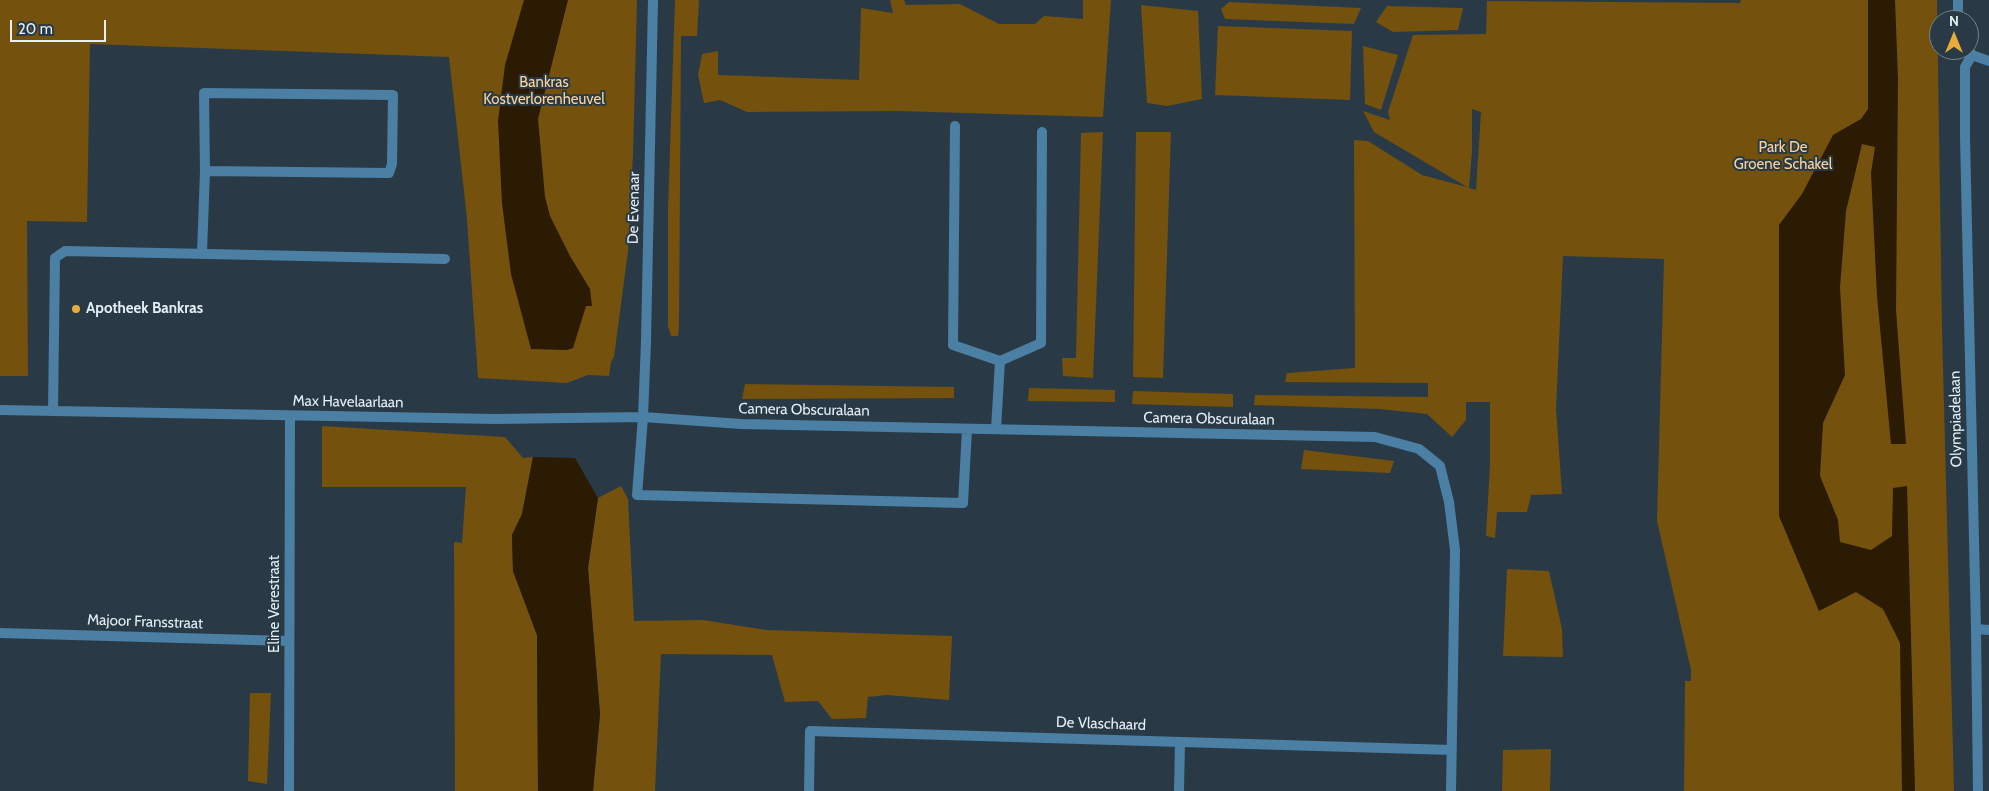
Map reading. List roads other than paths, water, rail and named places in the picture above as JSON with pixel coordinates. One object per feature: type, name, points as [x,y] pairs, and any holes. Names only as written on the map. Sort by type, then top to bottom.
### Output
[{"type":"street","name":"De Evenaar","points":[[653,0],[643,417],[638,495],[963,503],[967,428]]},
{"type":"street","name":"Olympiadelaan","points":[[1968,60],[1965,67],[1965,137],[1978,791]]},
{"type":"street","points":[[202,254],[205,171],[204,93],[393,95],[392,164],[389,173],[205,171]]},
{"type":"street","points":[[955,126],[953,345],[1000,361],[1041,343],[1042,132]]},
{"type":"street","points":[[53,411],[55,258],[65,251],[445,259]]},
{"type":"street","points":[[996,429],[1000,361]]},
{"type":"street","name":"Max Havelaarlaan","points":[[0,410],[495,419],[643,417]]},
{"type":"street","name":"Eline Verestraat","points":[[289,791],[290,416]]},
{"type":"street","name":"Camera Obscuralaan","points":[[643,417],[742,424],[1374,437],[1419,449],[1440,466],[1450,502],[1455,550],[1451,791]]},
{"type":"street","points":[[1976,630],[1989,630]]},
{"type":"street","name":"Majoor Fransstraat","points":[[0,633],[289,641]]},
{"type":"street","name":"De Vlaschaard","points":[[809,791],[810,731],[1452,750]]},
{"type":"street","points":[[1179,791],[1180,742]]},
{"type":"place","name":"Apotheek Bankras","points":[[76,309]]},
{"type":"park label","name":"Bankras Kostverlorenheuvel","points":[[544,92]]},
{"type":"park label","name":"Park De Groene Schakel","points":[[1783,156]]}]
